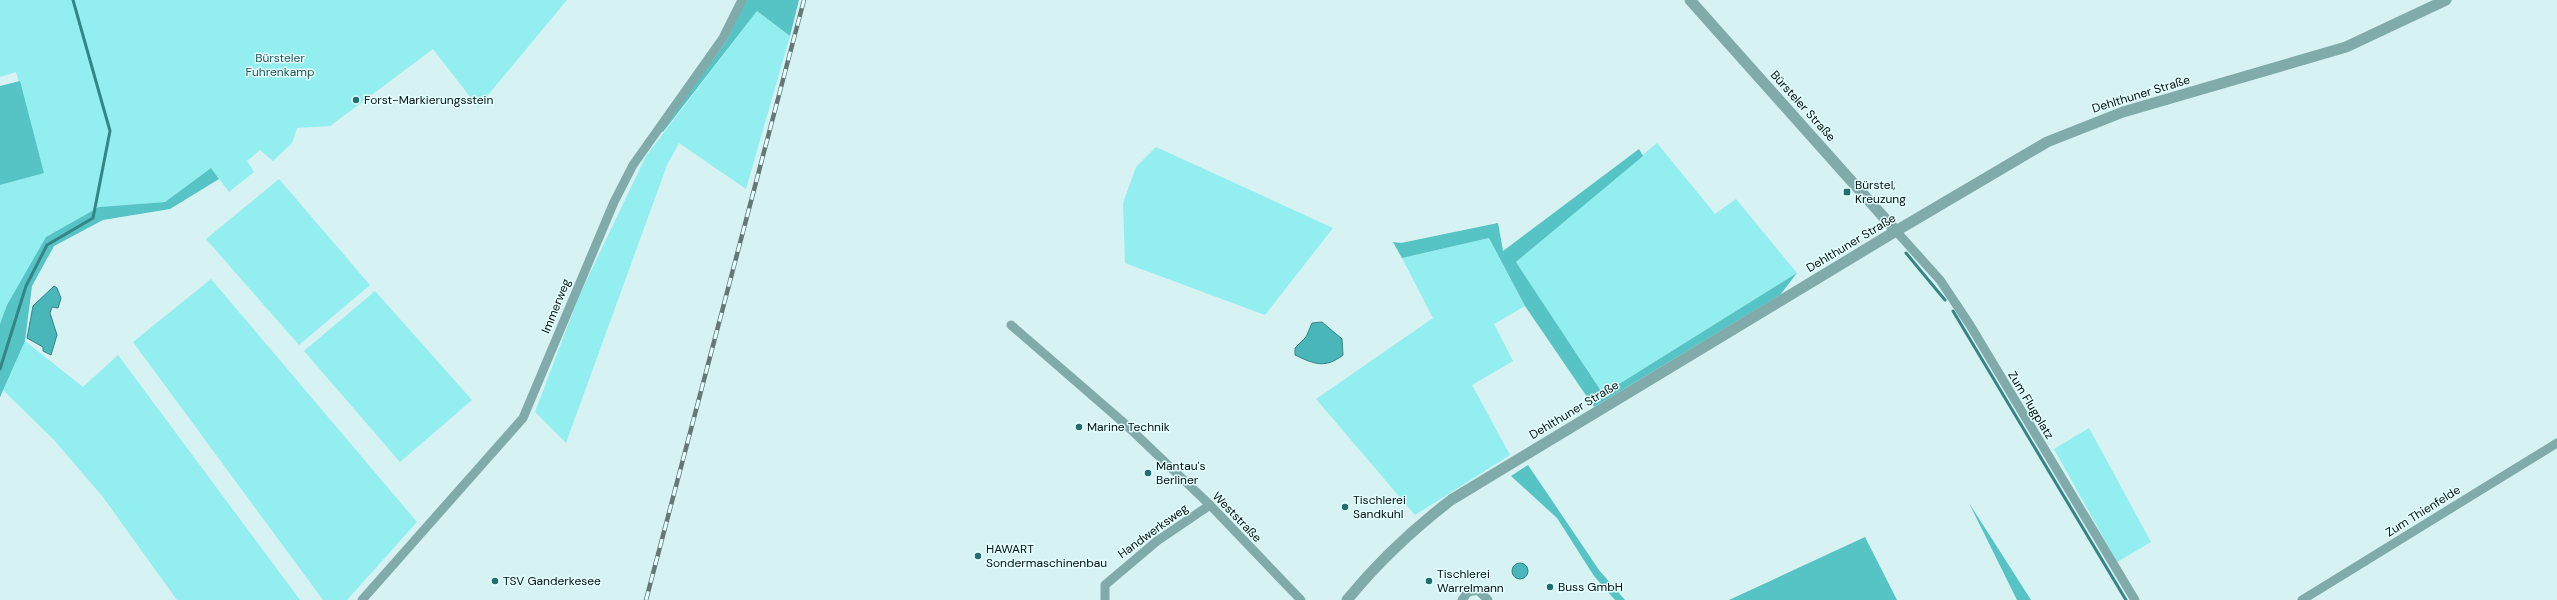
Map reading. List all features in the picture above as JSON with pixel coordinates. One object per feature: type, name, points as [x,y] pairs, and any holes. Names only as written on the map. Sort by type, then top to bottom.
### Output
[{"type":"street","name":"Immerweg","points":[[362,600],[523,418],[614,202],[634,165],[723,38],[742,0]]},
{"type":"street","name":"Bürsteler Straße","points":[[1690,0],[1896,231]]},
{"type":"street","name":"Dehlthuner Straße","points":[[1347,600],[1370,571],[1425,520],[1451,500],[1998,169],[2068,133],[2136,108],[2346,47],[2446,0]]},
{"type":"street","name":"Zum Flugplatz","points":[[1896,231],[1940,280],[2135,600]]},
{"type":"street","name":"Weststraße","points":[[1011,325],[1124,423],[1210,505],[1301,600]]},
{"type":"street","name":"Zum Thienfelde","points":[[2302,600],[2557,443]]},
{"type":"street","name":"Handwerksweg","points":[[1105,600],[1105,585],[1120,570],[1210,505]]},
{"type":"street","points":[[1462,600],[1468,592],[1478,590],[1488,600]]},
{"type":"green space","name":"Bürsteler Fuhrenkamp","points":[[0,0],[567,0],[478,107],[433,49],[330,126],[297,128],[292,143],[273,161],[260,150],[247,161],[254,172],[229,192],[211,168],[165,202],[99,207],[46,237],[0,324],[0,185],[44,172],[16,72],[0,77]]},
{"type":"green space","points":[[757,11],[790,36],[746,189],[679,143],[667,165],[566,443],[535,412],[579,296],[646,156]]},
{"type":"green space","points":[[1657,143],[1715,214],[1736,199],[1797,273],[1603,394],[1516,262]]},
{"type":"green space","points":[[1156,147],[1333,228],[1265,315],[1125,263],[1123,203],[1136,167]]},
{"type":"green space","points":[[279,179],[370,285],[299,345],[206,239]]},
{"type":"green space","points":[[1489,238],[1525,306],[1494,324],[1513,361],[1472,385],[1510,455],[1415,515],[1316,399],[1433,318],[1402,258]]},
{"type":"green space","points":[[211,279],[417,522],[347,600],[323,600],[133,342]]},
{"type":"green space","points":[[375,291],[472,400],[400,462],[304,351]]},
{"type":"green space","points":[[25,341],[83,387],[118,355],[300,600],[177,600],[103,497],[54,440],[3,390]]},
{"type":"green space","points":[[2089,428],[2151,542],[2117,562],[2054,449]]},
{"type":"shaded area","points":[[746,0],[799,0],[790,36],[757,11],[663,132],[661,131],[727,40]]},
{"type":"shaded area","points":[[20,81],[44,173],[0,185],[0,86]]},
{"type":"shaded area","points":[[1639,149],[1643,156],[1516,262],[1603,394],[1797,273],[1780,295],[1594,407],[1525,306],[1489,238],[1402,258],[1393,242],[1401,243],[1498,223],[1503,251]]},
{"type":"shaded area","points":[[211,168],[219,179],[170,209],[103,220],[54,246],[32,286],[25,341],[0,397],[0,324],[7,305],[46,237],[99,207],[165,202]]},
{"type":"shaded area","points":[[54,286],[57,288],[61,298],[58,308],[52,307],[50,313],[57,335],[51,355],[43,351],[43,347],[27,338],[33,306]]},
{"type":"shaded area","points":[[1322,322],[1342,339],[1343,355],[1331,362],[1319,364],[1295,355],[1295,348],[1306,337],[1312,323]]},
{"type":"shaded area","points":[[1528,465],[1599,570],[1625,600],[1615,600],[1594,576],[1557,518],[1511,476]]},
{"type":"shaded area","points":[[1969,503],[2031,600],[2017,600]]},
{"type":"shaded area","points":[[1865,537],[1897,600],[1729,600]]},
{"type":"shaded area","points":[[1520,563],[1527,568],[1528,571],[1523,578],[1520,579],[1513,574],[1512,571],[1517,564]]},
{"type":"waterway","points":[[0,369],[26,286],[47,245],[93,218],[110,131],[73,0]]},
{"type":"waterway","points":[[1906,253],[1945,300]]},
{"type":"waterway","points":[[1953,311],[2126,600]]},
{"type":"railway","points":[[646,600],[804,0]]},
{"type":"place","name":"Forst-Markierungsstein","points":[[356,100]]},
{"type":"place","name":"Bürstel, Kreuzung","points":[[1847,192]]},
{"type":"place","name":"Marine Technik","points":[[1079,427]]},
{"type":"place","name":"Mantau's Berliner","points":[[1148,473]]},
{"type":"place","name":"Tischlerei Sandkuhl","points":[[1345,507]]},
{"type":"place","name":"HAWART Sondermaschinenbau","points":[[978,556]]},
{"type":"place","name":"TSV Ganderkesee","points":[[495,581]]},
{"type":"place","name":"Tischlerei Warrelmann","points":[[1429,581]]},
{"type":"place","name":"Buss GmbH","points":[[1550,587]]}]
